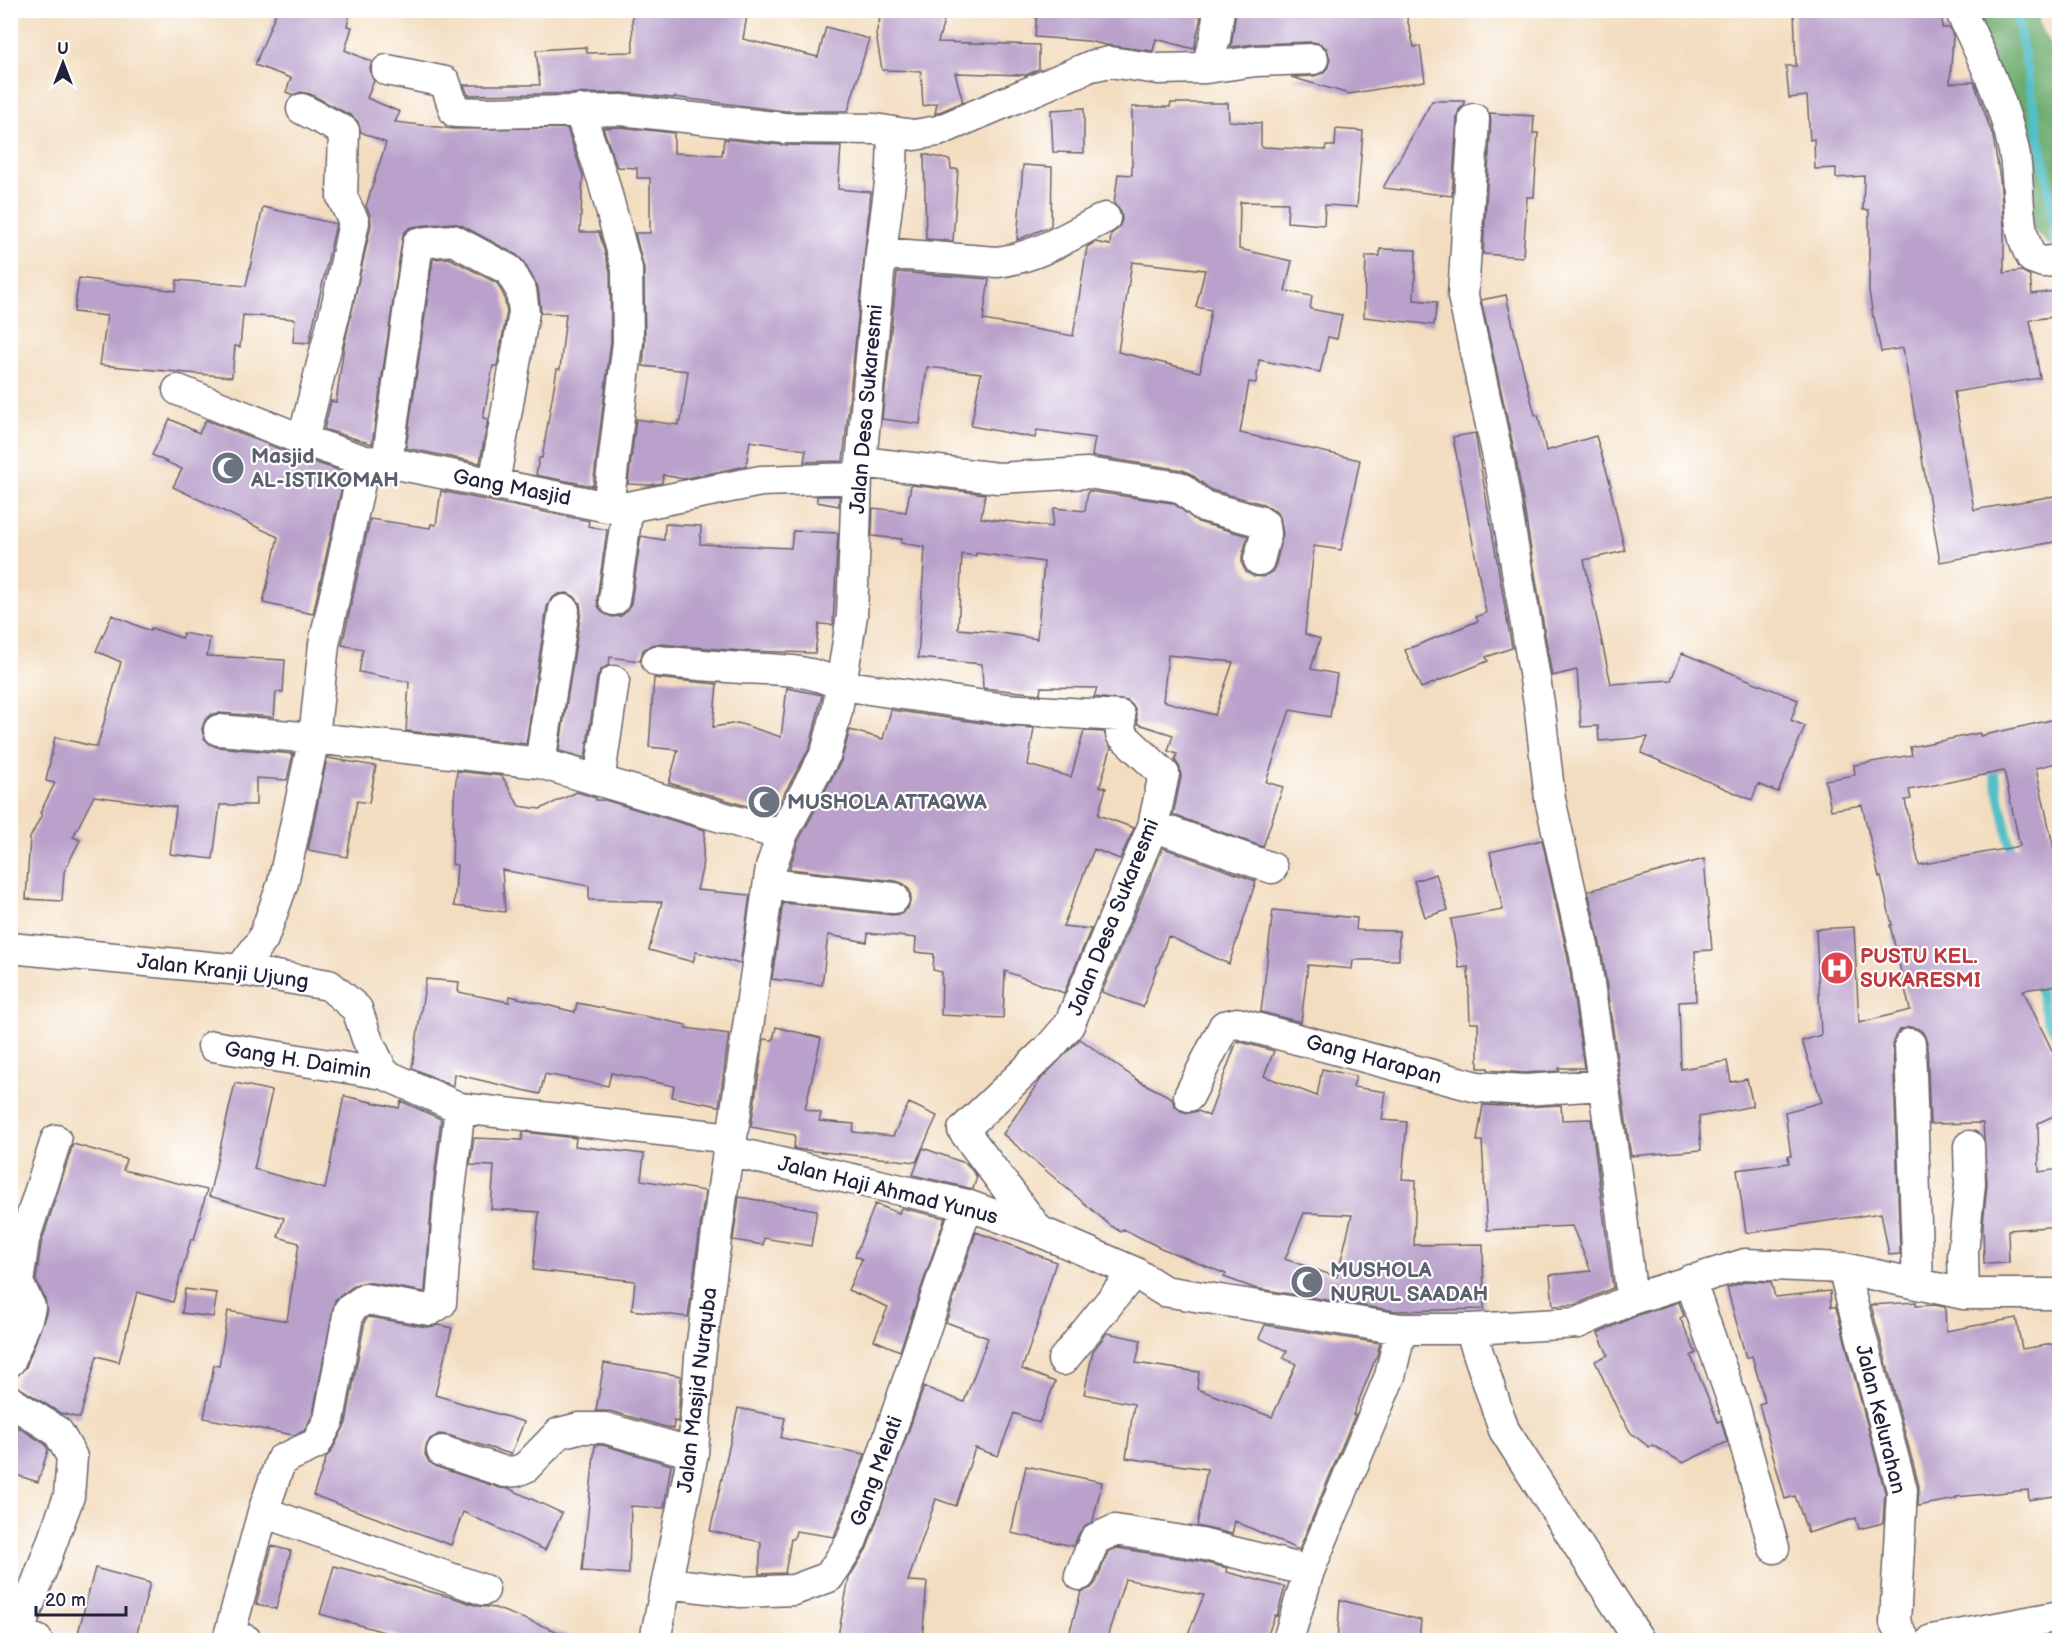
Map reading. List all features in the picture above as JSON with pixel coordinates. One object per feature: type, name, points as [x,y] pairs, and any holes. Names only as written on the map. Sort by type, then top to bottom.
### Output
[{"type":"street","points":[[1206,68],[1215,39],[1219,10]]},
{"type":"street","points":[[1960,10],[1988,67],[2014,152],[2024,244],[2032,258],[2051,261]]},
{"type":"street","points":[[387,70],[445,82],[449,100],[455,112],[621,110],[784,128],[875,129],[914,135],[938,131],[1091,66],[1110,62],[1158,69],[1206,68],[1256,61],[1313,59]]},
{"type":"street","points":[[302,109],[344,131],[342,196],[354,222],[337,304],[303,440]]},
{"type":"street","points":[[579,110],[603,180],[627,269],[628,342],[614,600]]},
{"type":"street","points":[[1474,119],[1463,296],[1499,462],[1539,703],[1550,799],[1585,955],[1632,1299]]},
{"type":"street","name":"Jalan Desa Sukaresmi","points":[[730,1145],[771,867],[782,835],[826,753],[837,711],[852,615],[859,470],[892,167],[893,132]]},
{"type":"street","points":[[881,253],[997,262],[1010,260],[1029,255],[1105,218]]},
{"type":"street","points":[[240,970],[263,939],[283,884],[314,738],[324,644],[376,462],[418,243],[453,240],[509,270],[520,290],[524,312],[494,484]]},
{"type":"street","name":"Gang Masjid","points":[[178,390],[303,440],[376,462],[618,507],[761,481],[859,470],[998,478],[1087,473],[1180,487],[1203,506],[1259,521],[1265,525],[1266,534],[1259,560]]},
{"type":"street","points":[[540,763],[564,610]]},
{"type":"street","points":[[657,662],[770,668],[822,675],[841,685]]},
{"type":"street","points":[[599,781],[614,681]]},
{"type":"street","name":"Jalan Desa Sukaresmi","points":[[841,685],[1006,709],[1120,716],[1121,734],[1164,774],[1153,826],[1069,1025],[1048,1049],[963,1130],[1039,1231]]},
{"type":"street","points":[[219,730],[540,763],[782,835]]},
{"type":"street","points":[[1153,826],[1272,868]]},
{"type":"street","points":[[769,884],[894,898]]},
{"type":"street","name":"Jalan Kranji Ujung","points":[[10,948],[240,970],[329,985],[357,1009],[367,1039],[384,1074]]},
{"type":"street","name":"Gang Harapan","points":[[1189,1096],[1224,1026],[1238,1023],[1477,1086],[1525,1089],[1603,1084]]},
{"type":"street","points":[[1910,1044],[1918,1284]]},
{"type":"street","name":"Gang H. Daimin","points":[[213,1046],[384,1074]]},
{"type":"street","name":"Jalan Haji Ahmad Yunus","points":[[384,1074],[460,1108],[730,1145],[967,1205],[1039,1231],[1134,1272],[1164,1291],[1401,1329],[1470,1329],[1578,1323],[1632,1299],[1745,1264],[1843,1268],[1964,1294],[2060,1294]]},
{"type":"street","points":[[234,1639],[263,1512],[281,1460],[316,1444],[329,1420],[349,1310],[365,1299],[430,1310],[441,1303],[449,1198],[460,1108]]},
{"type":"street","points":[[10,1361],[30,1306],[18,1283],[24,1240],[56,1140]]},
{"type":"street","name":"Jalan Masjid Nurquba","points":[[655,1641],[693,1453],[700,1357],[730,1145]]},
{"type":"street","points":[[1964,1294],[1963,1252],[1970,1184],[1969,1146]]},
{"type":"street","name":"Gang Melati","points":[[668,1583],[741,1592],[794,1590],[829,1577],[851,1542],[967,1205]]},
{"type":"street","name":"Jalan Kelurahan","points":[[1843,1268],[1902,1490],[1894,1623],[1905,1641]]},
{"type":"street","points":[[1063,1360],[1134,1272]]},
{"type":"street","points":[[1690,1280],[1735,1408],[1774,1548]]},
{"type":"street","points":[[1288,1641],[1309,1571],[1390,1376],[1401,1329]]},
{"type":"street","points":[[1470,1329],[1504,1430],[1639,1641]]},
{"type":"street","points":[[10,1401],[57,1432],[72,1457],[69,1496],[22,1635]]},
{"type":"street","points":[[442,1451],[505,1472],[516,1471],[525,1467],[559,1433],[579,1428],[605,1428],[693,1453]]},
{"type":"street","points":[[263,1512],[484,1590]]},
{"type":"street","points":[[1080,1575],[1095,1539],[1115,1530],[1201,1545],[1309,1571]]},
{"type":"street","points":[[1932,1641],[2060,1616]]},
{"type":"green space","points":[[1975,11],[2038,11],[2038,22],[2059,66],[2059,246],[2052,247],[2028,223]]},
{"type":"building","points":[[277,10],[351,10],[347,26],[352,27],[345,50],[372,62],[370,67],[374,81],[367,98],[400,112],[395,122],[454,129],[567,128],[583,176],[580,232],[599,232],[610,271],[611,341],[593,486],[536,475],[539,458],[542,458],[557,369],[560,369],[566,314],[541,313],[538,287],[517,255],[461,225],[452,223],[417,226],[409,228],[403,234],[372,444],[324,429],[331,401],[336,402],[344,346],[371,225],[366,206],[386,143],[361,132],[358,122],[352,116],[310,94],[301,92],[293,95],[286,92],[291,78],[255,65]]},
{"type":"building","points":[[632,10],[748,10],[743,39],[818,57],[826,27],[869,39],[848,111],[785,111],[623,93],[468,95],[464,85],[540,85],[536,50],[586,47],[587,53],[633,52]]},
{"type":"building","points":[[882,10],[947,10],[938,42],[1039,45],[1039,69],[1026,75],[955,73],[963,102],[935,114],[937,103],[923,106],[921,71],[882,70],[876,34]]},
{"type":"building","points":[[1037,10],[1181,10],[1201,17],[1194,49],[1156,39],[1153,51],[1088,41],[1035,37]]},
{"type":"building","points":[[1236,10],[1405,10],[1414,47],[1420,46],[1425,81],[1349,94],[1291,77],[1314,76],[1323,73],[1330,59],[1327,49],[1321,44],[1312,42],[1231,47]]},
{"type":"building","points":[[1794,10],[1943,10],[1942,28],[1950,28],[1953,36],[1950,83],[1974,82],[1993,137],[2000,179],[2004,227],[2004,273],[2022,271],[2030,276],[2032,294],[2055,291],[2059,316],[2030,320],[2040,378],[1954,392],[1974,510],[2060,495],[2060,541],[1940,562],[1903,348],[1881,352],[1873,317],[1869,291],[1869,210],[1863,210],[1864,176],[1836,178],[1836,168],[1815,169],[1814,139],[1810,140],[1807,96],[1789,98],[1786,66],[1796,66]]},
{"type":"building","points":[[1432,101],[1464,101],[1457,118],[1452,196],[1383,188]]},
{"type":"building","points":[[1171,103],[1228,103],[1229,121],[1261,123],[1261,147],[1325,150],[1326,146],[1335,146],[1336,129],[1363,131],[1357,207],[1325,205],[1324,225],[1287,222],[1288,203],[1240,202],[1239,249],[1292,261],[1285,291],[1312,296],[1310,309],[1342,315],[1337,339],[1328,337],[1320,372],[1259,360],[1256,383],[1249,382],[1240,433],[1360,460],[1341,550],[1314,546],[1305,634],[1320,639],[1311,669],[1337,674],[1330,717],[1290,710],[1266,782],[1283,787],[1263,847],[1173,815],[1181,777],[1180,768],[1175,760],[1177,754],[1168,751],[1173,735],[1138,724],[1135,708],[1128,701],[1094,697],[1097,688],[1041,687],[1040,694],[983,688],[982,664],[918,658],[925,547],[901,543],[902,539],[872,536],[873,508],[906,512],[911,485],[985,494],[981,518],[1052,527],[1054,508],[1085,511],[1088,491],[1173,503],[1198,522],[1248,536],[1242,556],[1242,564],[1246,572],[1263,577],[1272,572],[1283,533],[1280,516],[1275,511],[1263,504],[1211,490],[1183,470],[1092,456],[1095,438],[1037,430],[1035,438],[971,426],[981,373],[927,367],[920,424],[882,419],[897,272],[989,279],[983,320],[1073,336],[1087,247],[1095,242],[1110,245],[1111,234],[1119,228],[1122,220],[1121,211],[1114,204],[1118,174],[1132,175],[1132,107],[1170,107]],"holes":[[[1132,262],[1205,270],[1196,307],[1211,310],[1200,372],[1118,352]],[[976,553],[1044,562],[1037,639],[958,629],[962,554],[976,556]],[[1168,655],[1233,662],[1215,715],[1163,701]]]},
{"type":"building","points":[[1084,108],[1084,153],[1053,152],[1051,110]]},
{"type":"building","points":[[1490,113],[1534,116],[1533,133],[1538,133],[1534,197],[1527,197],[1523,257],[1483,254]]},
{"type":"building","points":[[620,127],[674,133],[674,153],[722,155],[724,139],[782,145],[841,146],[838,189],[871,192],[843,461],[804,462],[806,450],[750,441],[746,466],[683,479],[663,475],[662,483],[650,485],[628,484],[636,419],[678,425],[681,421],[688,371],[643,366],[644,269],[635,233],[650,233],[650,178],[637,178],[637,168],[617,167],[603,128]]},
{"type":"building","points":[[924,154],[950,160],[951,169],[958,169],[953,241],[926,239]]},
{"type":"building","points":[[1023,165],[1052,167],[1051,226],[1017,240]]},
{"type":"building","points":[[263,207],[336,224],[309,343],[293,342],[295,319],[243,315],[240,347],[235,346],[232,377],[100,365],[107,316],[74,312],[79,278],[176,291],[177,280],[246,286]]},
{"type":"building","points":[[1380,249],[1416,250],[1414,300],[1437,302],[1434,325],[1364,317],[1366,256],[1380,256]]},
{"type":"building","points":[[449,258],[497,283],[504,296],[507,312],[497,366],[493,366],[483,418],[488,419],[480,463],[406,448],[433,259]]},
{"type":"building","points":[[1506,295],[1523,369],[1535,415],[1538,415],[1546,451],[1596,436],[1611,486],[1625,551],[1584,560],[1611,684],[1671,680],[1682,653],[1798,700],[1791,720],[1805,726],[1778,792],[1758,784],[1752,800],[1641,753],[1648,737],[1599,741],[1598,726],[1581,727],[1577,670],[1552,676],[1516,459],[1481,300]]},
{"type":"building","points":[[170,419],[199,433],[206,420],[307,460],[345,472],[313,614],[263,603],[278,537],[173,487],[182,469],[152,455]]},
{"type":"building","points":[[1475,433],[1512,648],[1486,657],[1488,661],[1421,688],[1405,650],[1478,621],[1476,617],[1486,613],[1453,437]]},
{"type":"building","points":[[441,491],[589,521],[588,526],[607,530],[597,598],[598,606],[603,613],[612,617],[621,616],[628,610],[631,603],[641,536],[664,540],[665,524],[701,526],[700,544],[791,548],[793,531],[838,533],[833,625],[819,624],[815,653],[742,651],[659,644],[651,645],[643,650],[640,661],[610,657],[609,665],[601,670],[597,678],[585,758],[559,751],[581,612],[580,603],[574,596],[567,593],[558,594],[551,599],[547,607],[526,744],[406,731],[409,682],[359,672],[363,649],[342,645],[370,519],[430,528],[431,524],[436,525]]},
{"type":"building","points":[[817,496],[839,496],[839,506],[817,502]]},
{"type":"building","points":[[112,615],[150,631],[151,628],[182,638],[183,633],[210,638],[207,656],[285,660],[283,692],[276,692],[274,717],[212,714],[205,720],[202,729],[204,738],[217,747],[293,754],[287,780],[256,778],[256,805],[220,805],[213,859],[170,854],[176,807],[94,796],[73,837],[80,840],[64,872],[62,901],[26,899],[30,838],[55,783],[46,781],[55,737],[97,747],[121,662],[96,651]]},
{"type":"building","points":[[654,678],[717,684],[713,727],[738,723],[781,737],[787,688],[822,695],[810,747],[773,814],[669,783],[678,750],[649,747]]},
{"type":"building","points":[[891,710],[1034,728],[1028,765],[1071,777],[1084,731],[1104,732],[1111,748],[1100,786],[1106,788],[1098,815],[1134,828],[1120,859],[1094,849],[1063,926],[1091,929],[1064,993],[1005,971],[1003,1018],[941,1015],[942,972],[933,970],[934,954],[915,952],[916,938],[868,933],[867,942],[828,935],[822,985],[772,979],[783,903],[892,915],[901,914],[908,908],[911,899],[910,891],[904,884],[896,881],[789,869],[798,842],[841,761],[850,730],[883,739]]},
{"type":"building","points":[[2060,718],[2060,762],[2036,768],[2060,877],[2060,985],[2023,990],[2060,1067],[2060,1113],[2038,1123],[2039,1172],[2060,1169],[2060,1226],[2008,1230],[2009,1263],[1984,1264],[1983,1224],[1987,1184],[1983,1123],[1930,1124],[1927,1043],[1924,1034],[1919,1029],[1910,1027],[1900,1030],[1895,1036],[1893,1045],[1900,1254],[1889,1255],[1881,1213],[1746,1233],[1737,1170],[1789,1163],[1788,1156],[1791,1156],[1785,1112],[1822,1102],[1802,1041],[1821,1035],[1816,929],[1854,927],[1859,1023],[1910,1010],[1881,877],[1879,877],[1862,805],[1831,810],[1825,780],[1855,775],[1854,765],[1912,755],[1910,747],[1980,733],[1980,736]],"holes":[[[2004,771],[2020,846],[1919,865],[1905,800],[1911,799],[1909,790]]]},
{"type":"building","points":[[327,758],[376,766],[369,803],[357,801],[347,857],[308,850]]},
{"type":"building","points":[[457,771],[502,776],[519,806],[540,809],[577,792],[596,798],[596,800],[605,800],[705,830],[702,869],[697,890],[750,895],[740,964],[696,952],[693,962],[649,950],[662,902],[589,900],[589,886],[502,870],[505,912],[454,906],[457,865],[452,864]]},
{"type":"building","points":[[1542,840],[1568,958],[1584,1068],[1559,1068],[1559,1071],[1525,1073],[1478,1068],[1478,1023],[1470,1023],[1468,967],[1459,968],[1451,919],[1503,910],[1490,852]]},
{"type":"building","points":[[1163,848],[1256,881],[1229,964],[1168,936],[1143,1007],[1102,992]]},
{"type":"building","points":[[1704,859],[1712,950],[1695,951],[1696,1001],[1679,1002],[1681,1069],[1727,1061],[1731,1082],[1747,1079],[1753,1106],[1699,1117],[1701,1150],[1631,1156],[1602,953],[1588,891]]},
{"type":"building","points":[[1436,874],[1448,910],[1425,917],[1414,881]]},
{"type":"building","points":[[1273,910],[1357,918],[1356,930],[1399,931],[1399,960],[1353,960],[1352,969],[1308,965],[1301,1022],[1261,1012]]},
{"type":"building","points":[[426,979],[459,982],[458,992],[509,1002],[510,996],[575,1012],[577,1003],[686,1025],[685,1028],[729,1034],[719,1106],[672,1097],[674,1086],[611,1073],[608,1086],[545,1074],[540,1094],[454,1074],[453,1086],[412,1068]]},
{"type":"building","points":[[776,1027],[821,1038],[805,1109],[821,1113],[819,1121],[854,1124],[853,1132],[893,1136],[909,1103],[937,1116],[916,1162],[796,1149],[794,1148],[795,1135],[751,1127],[764,1039],[773,1040]]},
{"type":"building","points":[[1080,1039],[1139,1081],[1172,1098],[1174,1105],[1181,1111],[1189,1113],[1198,1111],[1209,1116],[1237,1041],[1274,1051],[1264,1076],[1317,1096],[1322,1069],[1356,1076],[1353,1087],[1386,1092],[1382,1120],[1407,1122],[1402,1179],[1416,1180],[1414,1245],[1483,1244],[1484,1309],[1395,1311],[1254,1288],[1224,1277],[1226,1274],[1161,1248],[1123,1229],[1121,1232],[1003,1134],[1041,1079]],"holes":[[[1304,1213],[1352,1215],[1337,1277],[1285,1259]]]},
{"type":"building","points":[[235,1083],[272,1091],[254,1169],[325,1189],[344,1096],[399,1108],[401,1101],[441,1119],[432,1196],[425,1292],[367,1282],[355,1285],[335,1300],[313,1414],[304,1431],[293,1435],[204,1418],[214,1365],[219,1366],[228,1311],[287,1321],[299,1243],[278,1237],[284,1218],[209,1196]]},
{"type":"building","points":[[1483,1105],[1524,1107],[1561,1105],[1562,1120],[1591,1119],[1613,1288],[1575,1305],[1553,1306],[1550,1275],[1591,1271],[1572,1226],[1487,1230],[1482,1141],[1477,1141]]},
{"type":"building","points":[[523,1132],[576,1138],[575,1146],[644,1154],[641,1180],[705,1191],[688,1317],[632,1310],[635,1281],[533,1270],[539,1212],[491,1209],[494,1166],[470,1165],[474,1138],[522,1140]]},
{"type":"building","points":[[73,1144],[126,1159],[123,1170],[207,1190],[194,1240],[191,1239],[173,1302],[137,1292],[119,1362],[97,1356],[80,1418],[60,1413],[15,1385],[17,1376],[26,1367],[47,1311],[45,1299],[36,1280],[41,1244]]},
{"type":"building","points":[[923,1148],[967,1164],[977,1177],[973,1189],[913,1175]]},
{"type":"building","points":[[739,1197],[817,1210],[811,1246],[764,1238],[763,1245],[733,1240]]},
{"type":"building","points":[[875,1204],[899,1213],[901,1208],[945,1218],[900,1351],[874,1340],[888,1307],[848,1290],[862,1259],[855,1256]]},
{"type":"building","points":[[976,1232],[1056,1262],[1022,1369],[1055,1382],[1039,1423],[1014,1413],[998,1456],[975,1448],[956,1506],[936,1499],[908,1581],[927,1582],[922,1641],[884,1638],[884,1641],[837,1641],[849,1578],[867,1548],[924,1387],[964,1402],[988,1338],[946,1322]]},
{"type":"building","points":[[1747,1281],[1771,1282],[1775,1297],[1830,1291],[1831,1307],[1836,1307],[1885,1492],[1883,1523],[1859,1529],[1856,1518],[1808,1533],[1795,1496],[1785,1499],[1759,1404],[1765,1402],[1752,1356],[1746,1358],[1727,1288]]},
{"type":"building","points":[[185,1289],[217,1293],[213,1317],[182,1313]]},
{"type":"building","points":[[1679,1302],[1684,1316],[1680,1318],[1696,1353],[1691,1356],[1718,1422],[1721,1420],[1727,1442],[1683,1463],[1652,1445],[1649,1447],[1631,1433],[1595,1361],[1608,1355],[1598,1333],[1638,1315]]},
{"type":"building","points":[[1916,1302],[1916,1306],[1945,1307],[1946,1331],[2016,1318],[2022,1349],[2060,1343],[2060,1495],[2029,1500],[2028,1490],[1956,1497],[1956,1499],[1918,1506],[1919,1486],[1871,1305]]},
{"type":"building","points":[[369,1317],[427,1327],[439,1325],[452,1328],[435,1395],[524,1422],[511,1454],[439,1434],[430,1439],[425,1454],[429,1462],[437,1467],[500,1488],[510,1489],[562,1513],[545,1550],[463,1512],[451,1545],[313,1495],[327,1456],[346,1423],[365,1320]]},
{"type":"building","points":[[1265,1325],[1380,1343],[1353,1415],[1355,1415],[1299,1550],[1235,1521],[1232,1534],[1197,1526],[1207,1469],[1126,1458],[1134,1404],[1084,1394],[1093,1351],[1107,1333],[1141,1340],[1136,1363],[1199,1372],[1197,1389],[1272,1417],[1296,1364],[1283,1358],[1287,1351],[1259,1338]]},
{"type":"building","points":[[604,1363],[681,1376],[678,1422],[674,1421],[673,1429],[610,1411],[596,1411]]},
{"type":"building","points":[[738,1408],[785,1418],[781,1438],[865,1454],[834,1537],[796,1531],[794,1539],[791,1539],[785,1573],[759,1574],[761,1542],[710,1531]]},
{"type":"building","points":[[10,1422],[45,1444],[48,1450],[38,1482],[10,1473]]},
{"type":"building","points":[[595,1445],[603,1445],[671,1465],[664,1508],[631,1506],[629,1574],[582,1571]]},
{"type":"building","points":[[1026,1466],[1102,1482],[1093,1521],[1080,1532],[1073,1546],[1011,1533]]},
{"type":"building","points":[[272,1546],[291,1551],[276,1609],[256,1604]]},
{"type":"building","points":[[1117,1548],[1198,1561],[1227,1568],[1226,1572],[1285,1587],[1277,1616],[1275,1615],[1265,1641],[1185,1641],[1204,1595],[1125,1579],[1106,1641],[1092,1641],[1069,1634],[1081,1592],[1091,1588],[1096,1582],[1108,1552]]},
{"type":"building","points":[[334,1566],[478,1606],[495,1608],[575,1638],[575,1641],[416,1641],[320,1614]]},
{"type":"building","points":[[95,1568],[150,1583],[135,1641],[76,1641]]},
{"type":"building","points":[[1340,1600],[1421,1620],[1419,1641],[1337,1641]]},
{"type":"waterway","points":[[2016,10],[2047,178],[2058,256]]},
{"type":"waterway","points":[[1992,764],[2013,859]]},
{"type":"waterway","points":[[2036,978],[2047,1019],[2060,1040]]},
{"type":"place","name":"Masjid AL-ISTIKOMAH","points":[[228,468]]},
{"type":"place","name":"MUSHOLA ATTAQWA","points":[[764,802]]},
{"type":"place","name":"PUSTU KEL. SUKARESMI","points":[[1837,968]]},
{"type":"place","name":"MUSHOLA NURUL SAADAH","points":[[1307,1282]]}]
